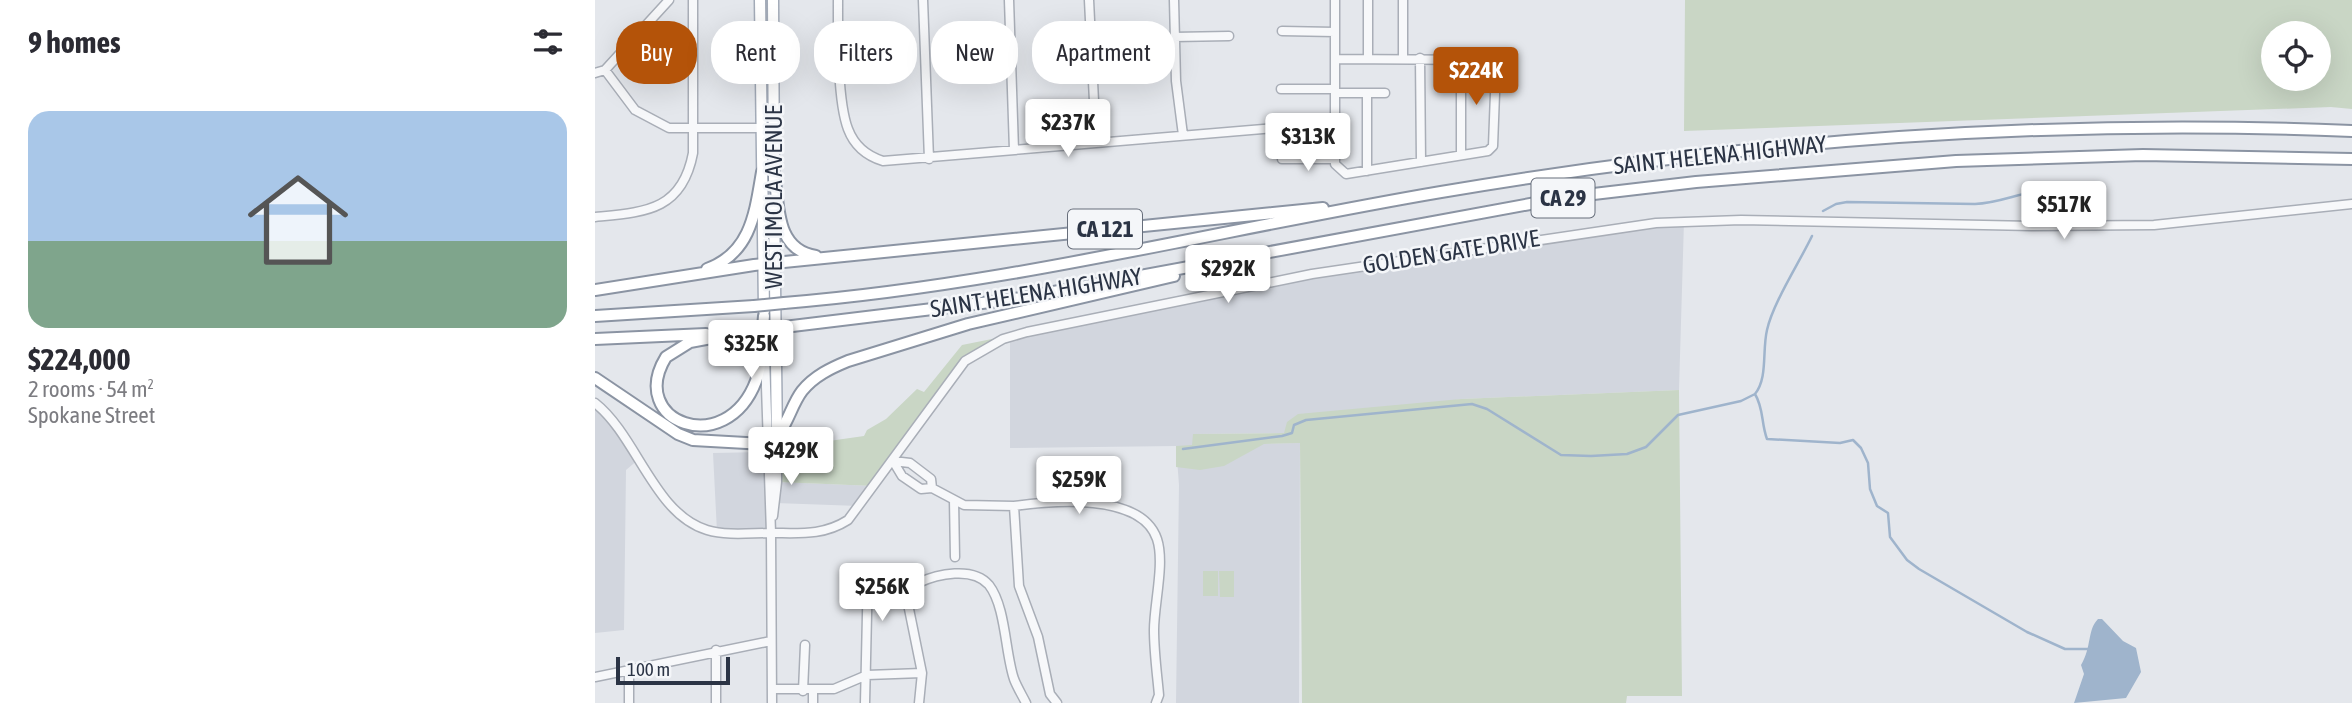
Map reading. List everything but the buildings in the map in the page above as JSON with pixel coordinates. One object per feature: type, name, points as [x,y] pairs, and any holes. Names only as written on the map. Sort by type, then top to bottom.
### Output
[{"type":"highway","name":"SAINT HELENA HIGHWAY","points":[[595,316],[754,306],[1018,274],[1382,202],[1592,169],[1827,143],[2080,129],[2352,131]]},
{"type":"highway","name":"SAINT HELENA HIGHWAY","points":[[595,339],[754,330],[1036,295],[1369,232],[1594,194],[1879,165],[2143,155],[2352,159]]},
{"type":"highway","name":"CA 121","points":[[768,172],[782,230],[788,242],[799,251],[829,257],[1382,202]]},
{"type":"highway","points":[[686,276],[716,266],[735,255],[748,235],[768,172]]},
{"type":"highway","points":[[595,378],[685,437],[771,441],[793,405],[810,384],[830,369],[869,353],[968,324],[1369,232]]},
{"type":"highway","points":[[595,290],[763,264],[829,257]]},
{"type":"highway","name":"CA 121","points":[[754,330],[690,342],[666,357],[657,383],[659,398],[672,418],[693,427],[709,427],[725,420],[740,407],[758,377],[764,316]]},
{"type":"main road","name":"WEST IMOLA AVENUE","points":[[760,0],[761,128],[768,172],[775,263],[771,441]]},
{"type":"main road","name":"WEST IMOLA AVENUE","points":[[764,316],[763,264],[773,0]]},
{"type":"street","points":[[595,73],[605,70],[669,0]]},
{"type":"street","points":[[595,216],[652,210],[669,200],[688,176],[693,153],[694,0]]},
{"type":"street","points":[[838,0],[838,43],[848,129],[865,153],[892,162],[1335,123]]},
{"type":"street","points":[[923,0],[929,159]]},
{"type":"street","points":[[1009,0],[1014,150]]},
{"type":"street","points":[[1089,0],[1096,142]]},
{"type":"street","points":[[1174,0],[1174,21]]},
{"type":"street","points":[[1335,0],[1335,32],[1335,59],[1335,164],[1346,174],[1488,151],[1495,139],[1496,67],[1492,60],[1485,57],[1335,59]]},
{"type":"street","points":[[1368,0],[1368,58]]},
{"type":"street","points":[[1403,0],[1403,58]]},
{"type":"street","points":[[1282,32],[1335,32]]},
{"type":"street","points":[[1175,37],[1229,36]]},
{"type":"street","points":[[1175,48],[1183,135]]},
{"type":"street","points":[[1420,58],[1421,162]]},
{"type":"street","points":[[1461,59],[1461,155]]},
{"type":"street","points":[[605,70],[625,98],[645,118],[669,128],[761,128]]},
{"type":"street","points":[[1281,89],[1385,93]]},
{"type":"street","points":[[1367,93],[1367,171]]},
{"type":"street","points":[[1282,159],[1335,159]]},
{"type":"street","name":"GOLDEN GATE DRIVE","points":[[595,403],[612,419],[677,513],[704,529],[720,533],[807,534],[835,528],[859,506],[951,376],[965,360],[1003,339],[1311,274],[1612,228],[1698,220],[2128,226],[2192,222],[2352,204]]},
{"type":"street","name":"WEST IMOLA AVENUE","points":[[764,316],[771,441],[772,703]]},
{"type":"street","points":[[893,461],[902,476],[921,489],[932,488],[954,500],[982,507],[1044,502],[1103,504],[1129,512],[1149,525],[1157,538],[1160,559],[1154,631],[1159,695],[1156,703]]},
{"type":"street","points":[[893,461],[910,463],[931,479],[932,488]]},
{"type":"street","points":[[954,500],[955,557]]},
{"type":"street","points":[[1014,506],[1019,586],[1038,637],[1050,694],[1056,703]]},
{"type":"street","points":[[865,703],[868,570]]},
{"type":"street","points":[[919,703],[922,673],[908,604],[918,583],[933,576],[950,573],[981,578],[990,587],[1006,636],[1014,679],[1026,703]]},
{"type":"street","points":[[595,677],[716,650],[771,641]]},
{"type":"street","points":[[803,691],[805,645]]},
{"type":"street","points":[[716,650],[716,703]]},
{"type":"street","points":[[629,670],[629,703]]},
{"type":"street","points":[[772,689],[834,689],[867,675],[922,673]]},
{"type":"street","points":[[813,691],[813,703]]},
{"type":"shaded area","points":[[1684,221],[1679,390],[1461,399],[1284,433],[1193,434],[1193,445],[1300,443],[1299,703],[1176,703],[1179,485],[1176,446],[1010,448],[1010,337],[1259,284]]},
{"type":"shaded area","points":[[595,403],[639,459],[626,470],[624,630],[595,633]]},
{"type":"shaded area","points":[[767,452],[771,533],[717,532],[713,453]]},
{"type":"shaded area","points":[[777,482],[874,486],[859,506],[775,503]]},
{"type":"green space","points":[[1685,0],[2352,0],[2352,109],[2331,107],[1684,131]]},
{"type":"green space","points":[[1027,332],[965,361],[874,486],[777,482],[777,439],[809,428],[829,441],[864,436],[867,430],[886,419],[917,389],[924,392],[962,345]]},
{"type":"green space","points":[[1679,390],[1682,696],[1627,696],[1626,703],[1302,703],[1300,443],[1264,444],[1224,466],[1200,470],[1176,467],[1176,446],[1192,445],[1193,434],[1284,433],[1287,422],[1298,414],[1461,399]]},
{"type":"green space","points":[[1203,571],[1218,571],[1218,596],[1203,596]]},
{"type":"green space","points":[[1219,571],[1234,571],[1234,597],[1220,597]]},
{"type":"water","points":[[2098,619],[2102,619],[2123,641],[2136,648],[2141,672],[2126,698],[2074,703],[2084,674],[2081,665],[2092,628]]},
{"type":"waterway","points":[[1823,211],[1847,202],[1975,204],[2046,190],[2071,194]]},
{"type":"waterway","points":[[1755,394],[1762,380],[1770,319],[1812,236]]},
{"type":"waterway","points":[[1183,449],[1282,436],[1292,433],[1294,425],[1306,420],[1472,404],[1487,409],[1561,455],[1627,454],[1646,447],[1678,415],[1741,401],[1755,394],[1767,439],[1840,443],[1853,440],[1861,448],[1868,463],[1870,489],[1877,506],[1888,513],[1890,537],[1907,560],[2027,632],[2065,649],[2089,649]]}]
